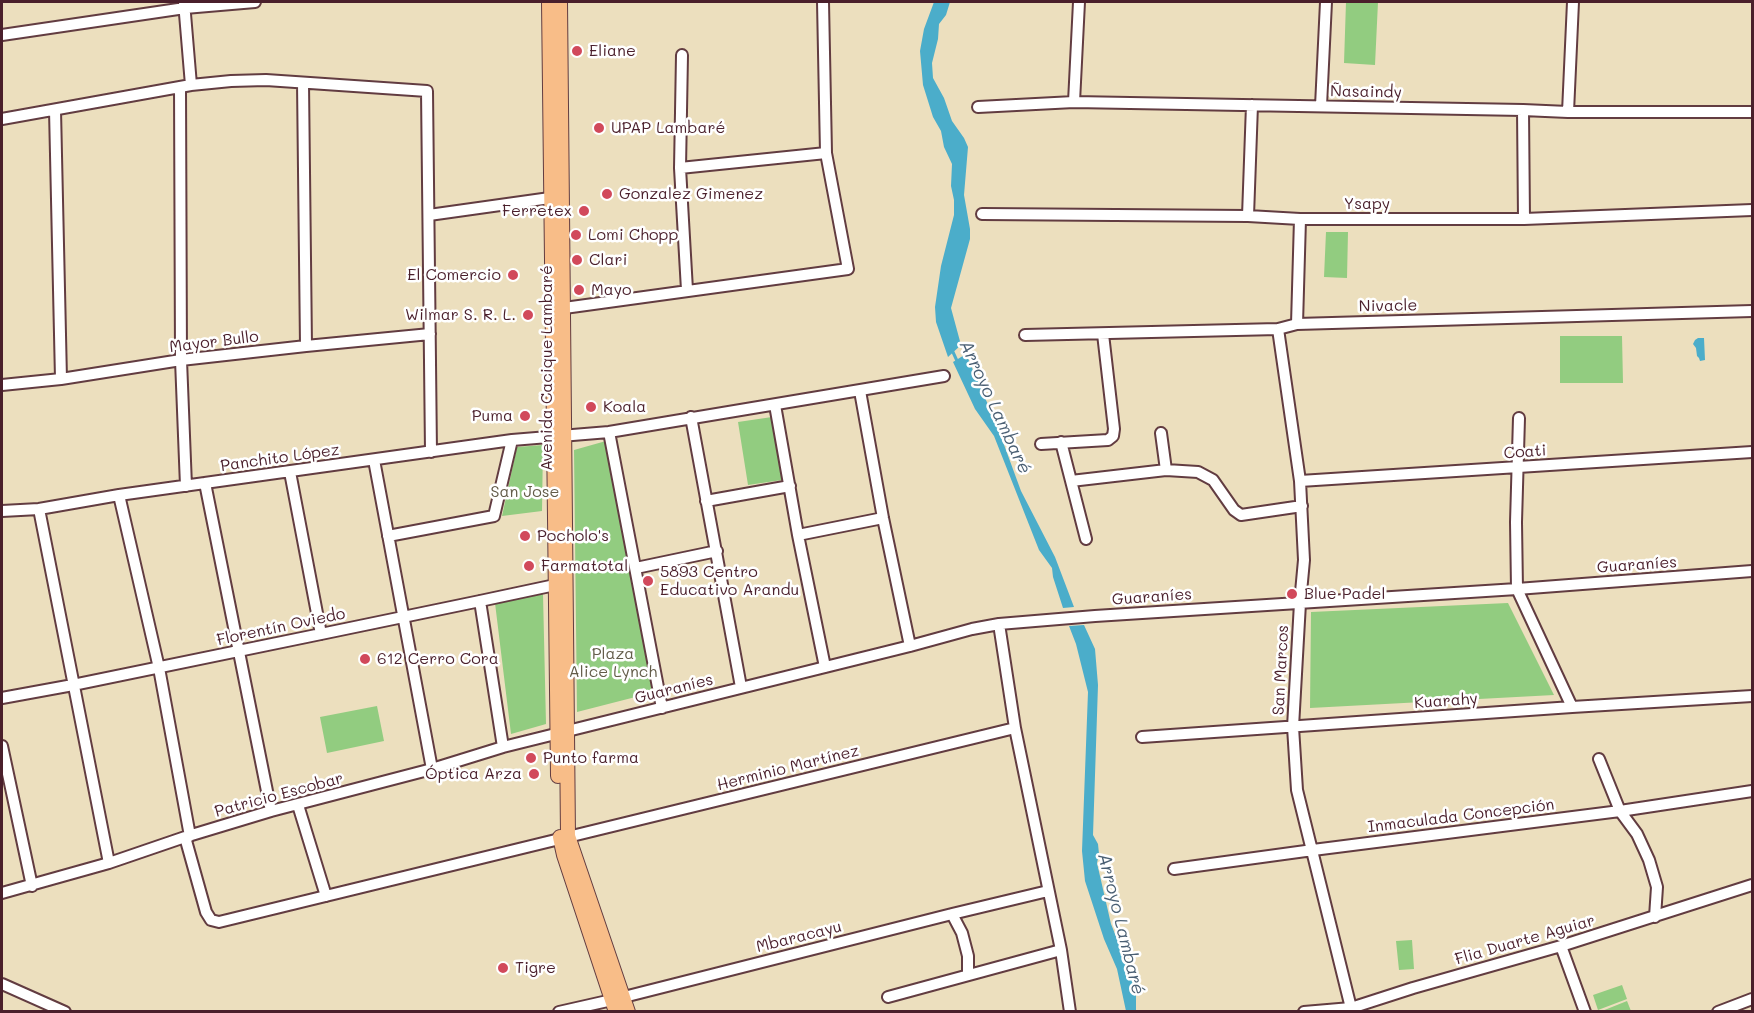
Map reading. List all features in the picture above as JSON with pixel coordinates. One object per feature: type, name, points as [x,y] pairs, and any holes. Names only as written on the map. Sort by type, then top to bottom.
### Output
[{"type":"main road","name":"Avenida Cacique Lambaré","points":[[549,2],[557,197]]},
{"type":"main road","name":"Avenida Cacique Lambaré","points":[[560,2],[557,197],[561,733],[564,838],[617,1003],[628,1011]]},
{"type":"street","points":[[2,35],[184,5],[255,2]]},
{"type":"street","points":[[558,308],[848,269],[826,153],[823,2]]},
{"type":"street","points":[[1074,102],[1079,2]]},
{"type":"street","points":[[1321,106],[1326,2]]},
{"type":"street","points":[[1568,112],[1573,2]]},
{"type":"street","points":[[184,5],[181,360],[186,486]]},
{"type":"street","points":[[682,55],[680,168],[687,290]]},
{"type":"street","points":[[2,119],[185,86],[266,80],[427,91],[431,452]]},
{"type":"street","points":[[303,82],[306,346]]},
{"type":"street","name":"Ñasaindy","points":[[978,106],[1074,102],[1568,112],[1752,112]]},
{"type":"street","points":[[1248,216],[1252,105]]},
{"type":"street","points":[[55,110],[61,379]]},
{"type":"street","points":[[1523,110],[1524,219]]},
{"type":"street","points":[[680,168],[826,153]]},
{"type":"street","points":[[429,215],[557,197]]},
{"type":"street","name":"Ysapy","points":[[982,214],[1248,216],[1300,219],[1524,219],[1752,210]]},
{"type":"street","points":[[1297,324],[1300,219]]},
{"type":"street","name":"Nivacle","points":[[1025,335],[1278,329],[1297,324],[1752,310]]},
{"type":"street","name":"San Marcos","points":[[1278,329],[1302,506],[1304,560],[1293,727],[1297,790],[1351,1008]]},
{"type":"street","name":"Mayor Bullo","points":[[2,385],[61,379],[181,360],[430,334]]},
{"type":"street","points":[[1041,444],[1108,440],[1113,435],[1103,334]]},
{"type":"street","name":"Panchito López","points":[[2,512],[39,509],[119,495],[512,440],[609,432],[944,376]]},
{"type":"street","points":[[860,391],[883,518],[910,646]]},
{"type":"street","points":[[775,405],[825,667]]},
{"type":"street","points":[[691,417],[741,687]]},
{"type":"street","points":[[1519,418],[1517,590],[1572,707]]},
{"type":"street","points":[[609,432],[662,708]]},
{"type":"street","points":[[1161,433],[1166,470]]},
{"type":"street","points":[[388,536],[494,516],[512,440]]},
{"type":"street","points":[[1061,442],[1086,539]]},
{"type":"street","name":"Coati","points":[[1300,481],[1752,452]]},
{"type":"street","points":[[374,460],[432,769]]},
{"type":"street","points":[[1071,482],[1166,470],[1198,472],[1213,480],[1234,510],[1241,515],[1302,506]]},
{"type":"street","points":[[290,472],[321,634]]},
{"type":"street","points":[[204,483],[271,811]]},
{"type":"street","points":[[706,501],[790,486]]},
{"type":"street","points":[[119,495],[159,668],[188,836]]},
{"type":"street","points":[[39,509],[109,863]]},
{"type":"street","points":[[798,534],[883,518]]},
{"type":"street","points":[[636,568],[717,551]]},
{"type":"street","name":"Guaraníes","points":[[561,733],[999,624],[1752,572]]},
{"type":"street","name":"Florentín Oviedo","points":[[2,698],[73,686],[480,601],[560,582]]},
{"type":"street","points":[[480,601],[503,747]]},
{"type":"street","points":[[999,624],[1015,728],[1060,950],[1070,1011]]},
{"type":"street","name":"Kuarahy","points":[[1142,737],[1752,696]]},
{"type":"street","name":"Herminio Martínez","points":[[188,836],[208,918],[219,922],[1015,728]]},
{"type":"street","name":"Patricio Escobar","points":[[2,893],[109,863],[271,811],[561,733]]},
{"type":"street","points":[[2,746],[32,886]]},
{"type":"street","points":[[1599,759],[1620,811],[1637,834],[1649,860],[1657,887],[1655,917]]},
{"type":"street","name":"Inmaculada Concepción","points":[[1174,869],[1313,849],[1620,811],[1752,791]]},
{"type":"street","points":[[298,805],[326,896]]},
{"type":"street","name":"Flia Duarte Aguiar","points":[[1304,1011],[1351,1008],[1561,946],[1752,885]]},
{"type":"street","name":"Mbaracayu","points":[[559,1011],[617,1003],[952,914],[1048,891]]},
{"type":"street","points":[[952,914],[962,933],[968,956],[968,974]]},
{"type":"street","points":[[1561,946],[1585,1011]]},
{"type":"street","points":[[888,997],[1060,950]]},
{"type":"street","points":[[2,984],[65,1011]]},
{"type":"street","points":[[1718,1011],[1735,1009],[1752,999]]},
{"type":"green space","points":[[1346,2],[1378,2],[1375,65],[1344,63]]},
{"type":"green space","points":[[1326,232],[1348,232],[1347,278],[1324,277]]},
{"type":"green space","points":[[1560,336],[1622,336],[1623,383],[1560,383]]},
{"type":"green space","points":[[772,417],[782,480],[748,485],[738,422]]},
{"type":"green space","name":"Plaza Alice Lynch","points":[[606,441],[655,692],[577,712],[574,450]]},
{"type":"green space","name":"San Jose","points":[[543,445],[542,511],[502,516],[517,447]]},
{"type":"green space","points":[[543,594],[546,724],[511,734],[495,603]]},
{"type":"green space","points":[[1508,603],[1554,695],[1310,708],[1311,612]]},
{"type":"green space","points":[[377,706],[384,741],[327,753],[320,717]]},
{"type":"green space","points":[[1412,940],[1414,969],[1399,970],[1396,941]]},
{"type":"green space","points":[[1622,985],[1627,999],[1598,1010],[1593,995]]},
{"type":"green space","points":[[1627,1001],[1631,1011],[1602,1011]]},
{"type":"water","points":[[934,2],[950,2],[946,15],[939,24],[932,63],[933,78],[944,98],[952,121],[968,147],[964,195],[970,239],[951,308],[961,345],[948,357],[936,322],[935,307],[941,266],[954,215],[951,186],[952,164],[923,85],[920,51],[924,29]]},
{"type":"water","points":[[1698,338],[1704,338],[1705,360],[1700,361],[1693,344]]},
{"type":"water","points":[[966,354],[996,423],[1021,491],[1055,557],[1074,607],[1063,608],[1052,568],[1039,550],[994,436],[975,409],[953,362]]},
{"type":"water","points":[[1084,625],[1095,649],[1098,685],[1093,835],[1098,844],[1097,863],[1111,924],[1133,978],[1136,1011],[1126,1011],[1117,969],[1104,939],[1085,881],[1082,851],[1088,692],[1069,626]]},
{"type":"waterway","name":"Arroyo Lambaré","points":[[952,350],[958,363]]},
{"type":"place","name":"Eliane","points":[[577,51]]},
{"type":"place","name":"UPAP Lambaré","points":[[599,128]]},
{"type":"place","name":"Gonzalez Gimenez","points":[[607,194]]},
{"type":"place","name":"Ferretex","points":[[584,211]]},
{"type":"place","name":"Lomi Chopp","points":[[576,235]]},
{"type":"place","name":"Clari","points":[[577,260]]},
{"type":"place","name":"El Comercio","points":[[513,275]]},
{"type":"place","name":"Mayo","points":[[579,290]]},
{"type":"place","name":"Wilmar S. R. L.","points":[[528,315]]},
{"type":"place","name":"Koala","points":[[591,407]]},
{"type":"place","name":"Puma","points":[[525,416]]},
{"type":"place","name":"Pocholo's","points":[[525,536]]},
{"type":"place","name":"Farmatotal","points":[[529,566]]},
{"type":"place","name":"5893 Centro Educativo Arandu","points":[[648,581]]},
{"type":"place","name":"Blue Padel","points":[[1292,594]]},
{"type":"place","name":"612 Cerro Cora","points":[[365,659]]},
{"type":"place","name":"Punto farma","points":[[531,758]]},
{"type":"place","name":"Óptica Arza","points":[[534,774]]},
{"type":"place","name":"Tigre","points":[[503,968]]}]
